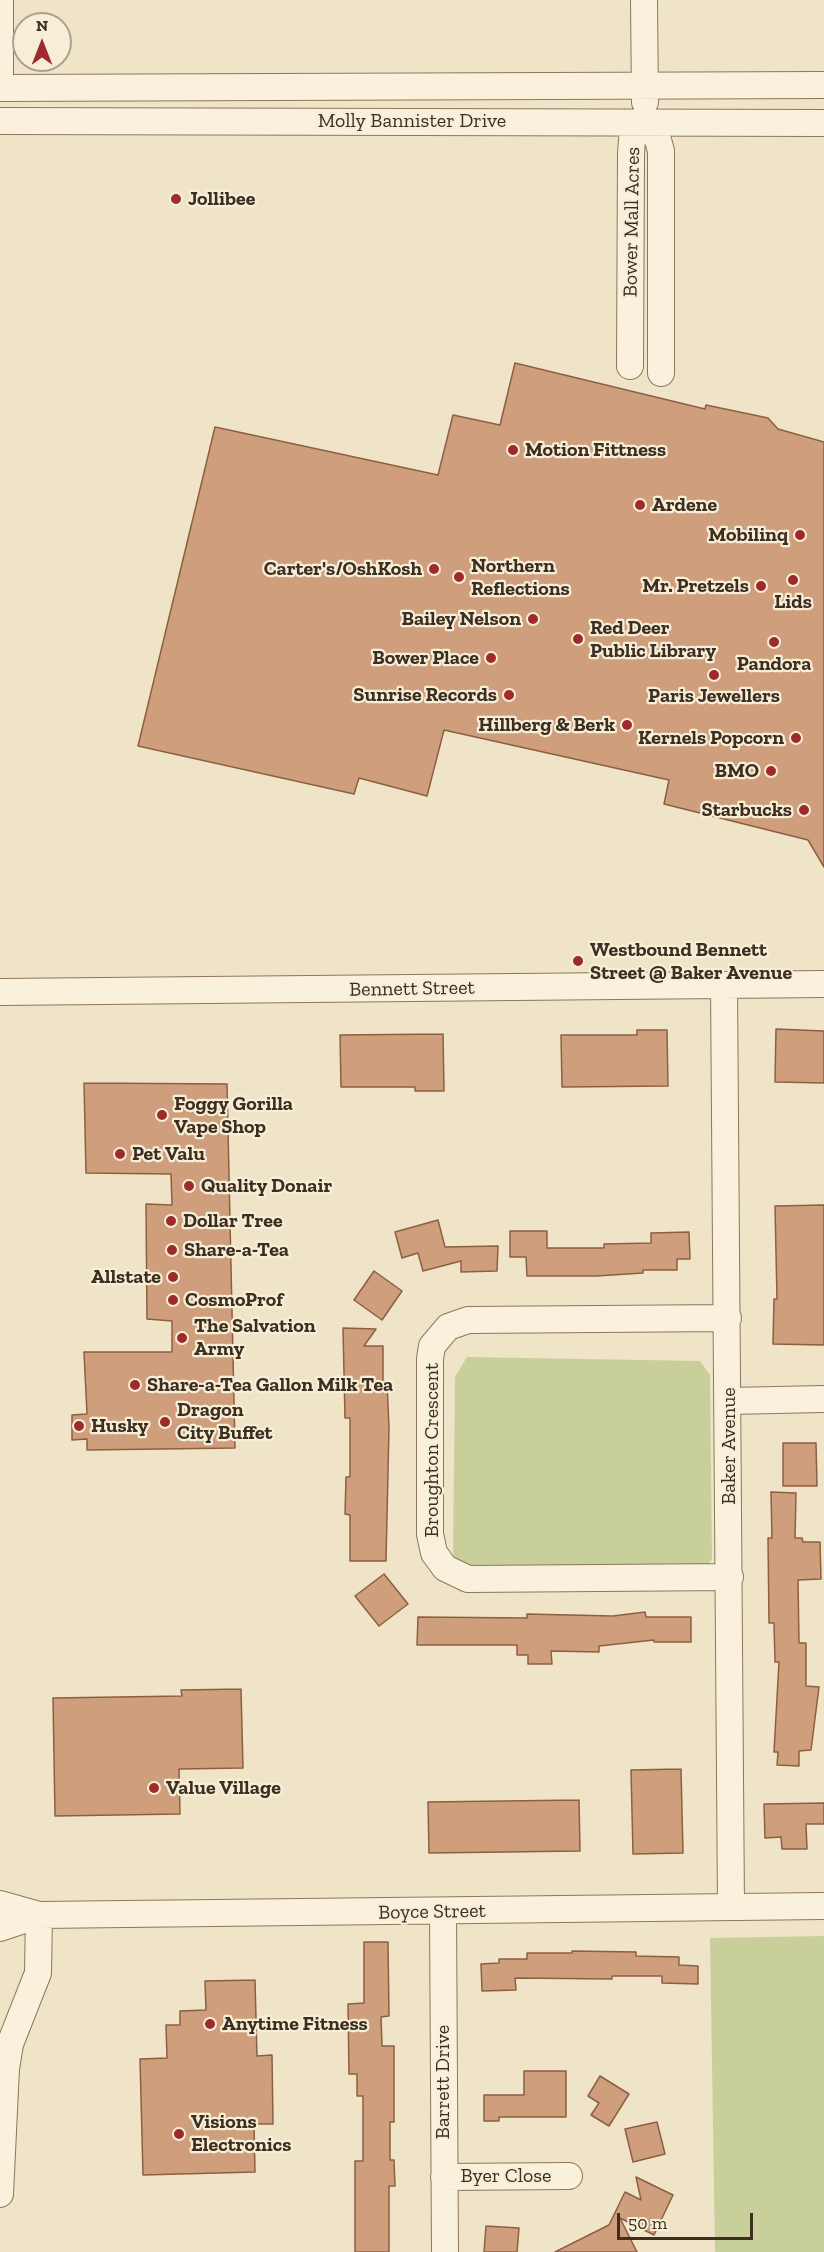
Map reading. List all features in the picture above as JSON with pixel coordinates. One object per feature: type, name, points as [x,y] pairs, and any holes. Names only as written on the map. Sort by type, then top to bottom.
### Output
[{"type":"street","points":[[0,0],[0,88]]},
{"type":"street","points":[[644,0],[645,121]]},
{"type":"street","name":"Molly Bannister Drive","points":[[0,88],[824,85]]},
{"type":"street","name":"Bower Mall Acres","points":[[630,366],[631,155],[632,140],[645,121],[658,140],[661,151],[661,373]]},
{"type":"street","name":"Molly Bannister Drive","points":[[0,122],[824,123]]},
{"type":"street","name":"Bennett Street","points":[[0,992],[824,984]]},
{"type":"street","name":"Baker Avenue","points":[[724,985],[731,1908]]},
{"type":"street","name":"Broughton Crescent","points":[[728,1318],[468,1320],[448,1327],[432,1346],[430,1359],[430,1534],[434,1553],[445,1568],[468,1579],[730,1577]]},
{"type":"street","points":[[728,1401],[824,1399]]},
{"type":"street","name":"Boyce Street","points":[[0,1904],[39,1915],[824,1906]]},
{"type":"street","name":"Barrett Drive","points":[[443,1912],[445,2252]]},
{"type":"street","points":[[0,2194],[6,2068],[10,2044],[38,1973],[39,1915]]},
{"type":"street","name":"Boyce Street","points":[[0,1928],[39,1915]]},
{"type":"street","name":"Byer Close","points":[[444,2177],[568,2176]]},
{"type":"green space","points":[[467,1357],[700,1361],[710,1375],[712,1559],[698,1577],[472,1579],[453,1555],[455,1377]]},
{"type":"green space","points":[[824,1936],[824,2252],[715,2252],[710,1938]]},
{"type":"building","name":"Bower Place","points":[[515,363],[705,409],[706,405],[768,418],[778,429],[824,442],[824,867],[808,840],[664,804],[669,780],[444,730],[427,796],[359,778],[354,794],[138,746],[215,427],[438,475],[453,415],[500,425]]},
{"type":"building","points":[[776,1029],[824,1031],[824,1083],[775,1082]]},
{"type":"building","points":[[637,1030],[667,1030],[668,1086],[562,1087],[561,1035],[637,1035]]},
{"type":"building","points":[[443,1034],[444,1091],[415,1091],[415,1087],[341,1087],[340,1035]]},
{"type":"building","points":[[84,1083],[227,1084],[235,1448],[87,1450],[87,1439],[72,1440],[72,1415],[87,1414],[84,1352],[172,1352],[172,1321],[147,1319],[146,1204],[172,1205],[171,1174],[86,1173]]},
{"type":"building","points":[[824,1205],[824,1345],[773,1344],[774,1299],[777,1299],[775,1206]]},
{"type":"building","points":[[438,1220],[445,1247],[498,1246],[497,1271],[461,1272],[461,1261],[423,1271],[418,1253],[402,1258],[395,1232]]},
{"type":"building","points":[[510,1231],[547,1231],[547,1248],[604,1248],[604,1244],[651,1243],[651,1233],[689,1232],[690,1259],[677,1259],[677,1270],[643,1270],[643,1273],[596,1276],[527,1276],[526,1257],[510,1257]]},
{"type":"building","points":[[374,1271],[402,1291],[382,1320],[354,1300]]},
{"type":"building","points":[[343,1328],[376,1329],[364,1346],[383,1346],[383,1381],[387,1381],[389,1428],[386,1561],[350,1561],[350,1515],[345,1514],[346,1477],[350,1477],[350,1418],[345,1418]]},
{"type":"building","points":[[783,1443],[816,1443],[817,1486],[783,1486]]},
{"type":"building","points":[[771,1492],[796,1493],[795,1538],[802,1538],[803,1542],[820,1542],[821,1579],[798,1580],[799,1643],[806,1643],[806,1686],[819,1687],[811,1750],[799,1751],[799,1766],[777,1765],[778,1752],[774,1752],[779,1662],[775,1662],[774,1623],[769,1623],[768,1538],[772,1538]]},
{"type":"building","points":[[384,1574],[408,1604],[379,1626],[355,1596]]},
{"type":"building","points":[[645,1612],[646,1617],[691,1617],[691,1642],[654,1642],[654,1640],[599,1646],[599,1652],[551,1651],[552,1664],[528,1664],[528,1655],[517,1655],[517,1645],[417,1645],[418,1617],[527,1618],[527,1614],[613,1616]]},
{"type":"building","points":[[241,1689],[243,1768],[179,1769],[180,1814],[55,1816],[53,1698],[182,1696],[181,1690]]},
{"type":"building","points":[[681,1769],[683,1853],[633,1854],[631,1770]]},
{"type":"building","points":[[579,1800],[580,1851],[429,1853],[428,1802]]},
{"type":"building","points":[[824,1803],[824,1824],[806,1824],[807,1849],[782,1849],[781,1837],[765,1838],[764,1804]]},
{"type":"building","points":[[364,1942],[388,1942],[389,2016],[381,2017],[382,2046],[394,2046],[394,2122],[390,2122],[390,2160],[394,2160],[395,2186],[389,2186],[389,2252],[355,2252],[355,2161],[363,2161],[363,2096],[357,2096],[357,2074],[349,2074],[348,2004],[364,2003]]},
{"type":"building","points":[[572,1951],[636,1952],[636,1956],[679,1957],[679,1965],[698,1966],[698,1984],[662,1983],[662,1976],[612,1976],[612,1979],[515,1978],[516,1990],[482,1991],[481,1964],[499,1963],[499,1959],[527,1959],[527,1953],[572,1953]]},
{"type":"building","points":[[255,1980],[257,2056],[272,2055],[273,2124],[254,2124],[255,2172],[143,2175],[140,2059],[167,2058],[166,2025],[180,2025],[180,2011],[206,2010],[205,1981]]},
{"type":"building","points":[[524,2071],[566,2071],[566,2117],[499,2117],[499,2121],[484,2121],[484,2095],[524,2095]]},
{"type":"building","points":[[600,2076],[629,2094],[609,2126],[591,2115],[599,2103],[588,2096]]},
{"type":"building","points":[[657,2122],[665,2154],[633,2162],[625,2129]]},
{"type":"building","points":[[636,2177],[673,2195],[654,2235],[620,2218],[637,2252],[555,2252],[609,2225],[625,2192],[641,2200]]},
{"type":"building","points":[[486,2226],[519,2228],[517,2252],[484,2252]]},
{"type":"place","name":"Jollibee","points":[[176,199]]},
{"type":"place","name":"Motion Fittness","points":[[513,450]]},
{"type":"place","name":"Ardene","points":[[640,505]]},
{"type":"place","name":"Mobilinq","points":[[800,535]]},
{"type":"place","name":"Carter's/OshKosh","points":[[434,569]]},
{"type":"place","name":"Northern Reflections","points":[[459,577]]},
{"type":"place","name":"Lids","points":[[793,580]]},
{"type":"place","name":"Mr. Pretzels","points":[[761,586]]},
{"type":"place","name":"Bailey Nelson","points":[[533,619]]},
{"type":"place","name":"Red Deer Public Library","points":[[578,639]]},
{"type":"place","name":"Pandora","points":[[774,642]]},
{"type":"place","name":"Bower Place","points":[[491,658]]},
{"type":"place","name":"Paris Jewellers","points":[[714,675]]},
{"type":"place","name":"Sunrise Records","points":[[509,695]]},
{"type":"place","name":"Hillberg & Berk","points":[[627,725]]},
{"type":"place","name":"Kernels Popcorn","points":[[796,738]]},
{"type":"place","name":"BMO","points":[[771,771]]},
{"type":"place","name":"Starbucks","points":[[804,810]]},
{"type":"place","name":"Westbound Bennett Street @ Baker Avenue","points":[[578,961]]},
{"type":"place","name":"Foggy Gorilla Vape Shop","points":[[162,1115]]},
{"type":"place","name":"Pet Valu","points":[[120,1154]]},
{"type":"place","name":"Quality Donair","points":[[189,1186]]},
{"type":"place","name":"Dollar Tree","points":[[171,1221]]},
{"type":"place","name":"Share-a-Tea","points":[[172,1250]]},
{"type":"place","name":"Allstate","points":[[173,1277]]},
{"type":"place","name":"CosmoProf","points":[[173,1300]]},
{"type":"place","name":"The Salvation Army","points":[[182,1338]]},
{"type":"place","name":"Share-a-Tea Gallon Milk Tea","points":[[135,1385]]},
{"type":"place","name":"Dragon City Buffet","points":[[165,1422]]},
{"type":"place","name":"Husky","points":[[79,1426]]},
{"type":"place","name":"Value Village","points":[[154,1788]]},
{"type":"place","name":"Anytime Fitness","points":[[210,2024]]},
{"type":"place","name":"Visions Electronics","points":[[179,2134]]}]
